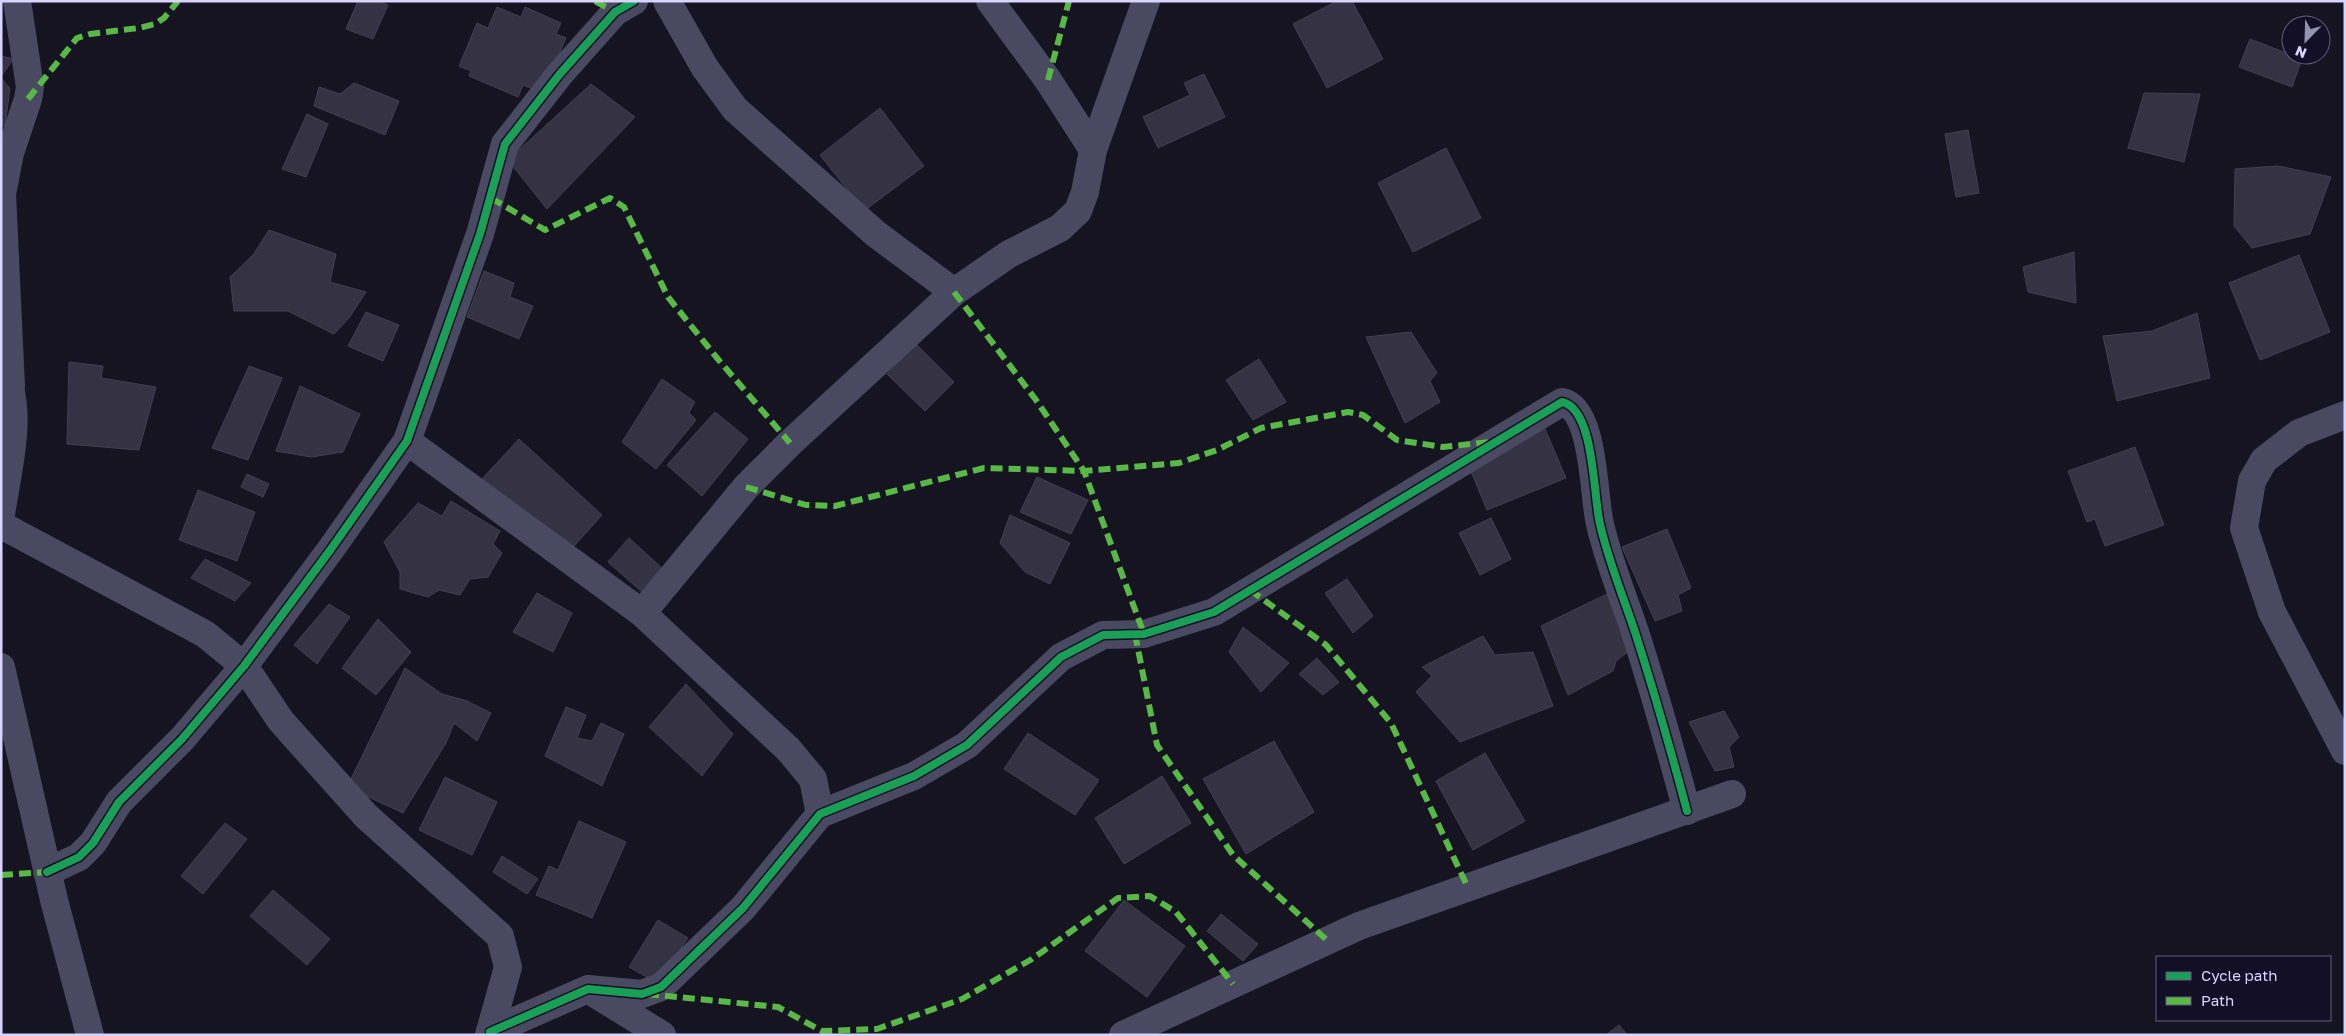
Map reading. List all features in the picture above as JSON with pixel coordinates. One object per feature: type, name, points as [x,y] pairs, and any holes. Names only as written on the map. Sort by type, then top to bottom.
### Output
[{"type":"street","points":[[1,516],[15,419],[6,376],[2,194],[10,153],[28,99],[30,87],[18,1]]},
{"type":"street","points":[[47,872],[79,857],[93,843],[118,802],[182,739],[244,666],[331,549],[407,441],[480,234],[504,144],[559,75],[615,12],[634,1]]},
{"type":"street","points":[[667,1],[705,68],[736,110],[876,234],[954,292]]},
{"type":"street","points":[[990,1],[1048,80],[1093,150]]},
{"type":"street","points":[[642,613],[746,487],[790,443],[954,292],[1008,254],[1060,228],[1078,211],[1085,192],[1093,150],[1146,1]]},
{"type":"street","points":[[489,1033],[588,989],[642,994],[661,987],[743,908],[820,814],[914,776],[967,745],[1061,658],[1103,635],[1144,634],[1214,612],[1562,402],[1569,404],[1575,410],[1589,441],[1600,523],[1660,712],[1687,811]]},
{"type":"street","points":[[2345,415],[2300,434],[2264,460],[2252,481],[2244,528],[2272,612],[2345,751]]},
{"type":"street","points":[[407,441],[642,613],[788,749],[813,779],[820,814]]},
{"type":"street","points":[[1,525],[205,634],[244,666],[281,721],[366,816],[500,936],[508,967],[489,1033]]},
{"type":"street","points":[[1,667],[47,872],[90,1035]]},
{"type":"street","points":[[1123,1035],[1359,926],[1732,794]]},
{"type":"street","points":[[588,989],[662,1035]]},
{"type":"building","points":[[358,1],[378,1],[388,5],[373,39],[346,29]]},
{"type":"building","points":[[1337,1],[1352,1],[1383,59],[1327,88],[1293,24]]},
{"type":"building","points":[[497,7],[521,17],[525,7],[561,23],[556,34],[566,38],[543,93],[523,85],[518,97],[469,76],[471,71],[459,66],[477,23],[488,28]]},
{"type":"building","points":[[2250,39],[2281,51],[2281,65],[2300,65],[2292,87],[2239,67]]},
{"type":"building","points":[[1,56],[13,59],[1,77]]},
{"type":"building","points":[[1204,74],[1225,117],[1158,148],[1143,117],[1190,95],[1184,83]]},
{"type":"building","points":[[1,78],[10,88],[5,126],[1,125]]},
{"type":"building","points":[[354,83],[399,101],[385,135],[314,106],[319,87],[340,94]]},
{"type":"building","points":[[591,84],[635,117],[547,209],[508,160]]},
{"type":"building","points":[[2144,93],[2200,94],[2184,162],[2128,148]]},
{"type":"building","points":[[880,108],[924,166],[864,211],[820,155]]},
{"type":"building","points":[[307,114],[328,124],[306,177],[282,169]]},
{"type":"building","points":[[1968,130],[1979,193],[1956,197],[1945,134]]},
{"type":"building","points":[[1446,148],[1481,218],[1413,252],[1378,183]]},
{"type":"building","points":[[2278,166],[2331,177],[2310,234],[2252,248],[2234,226],[2235,169]]},
{"type":"building","points":[[269,230],[336,254],[330,282],[366,292],[349,318],[334,334],[288,311],[234,311],[230,277],[253,255]]},
{"type":"building","points":[[2074,252],[2076,303],[2028,292],[2023,267]]},
{"type":"building","points":[[2299,255],[2330,332],[2260,360],[2229,283]]},
{"type":"building","points":[[484,271],[514,283],[510,297],[533,306],[519,339],[467,317]]},
{"type":"building","points":[[366,312],[399,325],[383,361],[348,346]]},
{"type":"building","points":[[2197,313],[2210,378],[2117,401],[2103,336],[2152,331]]},
{"type":"building","points":[[1411,332],[1437,373],[1430,381],[1440,402],[1405,423],[1366,337]]},
{"type":"building","points":[[916,344],[954,382],[925,411],[887,374]]},
{"type":"building","points":[[1259,359],[1286,402],[1253,420],[1226,380]]},
{"type":"building","points":[[69,362],[103,366],[101,378],[156,387],[139,450],[67,444]]},
{"type":"building","points":[[249,366],[282,378],[248,460],[212,448]]},
{"type":"building","points":[[662,379],[695,402],[689,413],[696,420],[656,469],[622,442]]},
{"type":"building","points":[[300,386],[360,414],[343,452],[311,457],[276,451]]},
{"type":"building","points":[[715,412],[748,439],[702,496],[667,465]]},
{"type":"building","points":[[1545,429],[1566,478],[1487,510],[1467,462]]},
{"type":"building","points":[[519,439],[602,515],[565,556],[481,480]]},
{"type":"building","points":[[2135,447],[2164,525],[2105,546],[2095,519],[2087,522],[2068,471]]},
{"type":"building","points":[[247,474],[269,484],[263,497],[241,487]]},
{"type":"building","points":[[1037,477],[1088,500],[1071,534],[1020,512]]},
{"type":"building","points":[[198,490],[255,512],[237,561],[179,540]]},
{"type":"building","points":[[451,501],[500,531],[493,544],[502,553],[488,577],[470,579],[460,595],[439,590],[428,597],[400,589],[400,572],[384,542],[418,503],[442,516]]},
{"type":"building","points":[[1010,515],[1070,543],[1050,584],[1025,572],[1000,543]]},
{"type":"building","points":[[1491,518],[1511,559],[1480,575],[1459,533]]},
{"type":"building","points":[[1667,529],[1691,588],[1678,595],[1682,611],[1655,621],[1622,547]]},
{"type":"building","points":[[629,538],[663,569],[642,592],[608,562]]},
{"type":"building","points":[[205,559],[251,583],[235,601],[191,578]]},
{"type":"building","points":[[1347,579],[1373,616],[1353,633],[1325,593]]},
{"type":"building","points":[[537,593],[572,613],[553,652],[513,632]]},
{"type":"building","points":[[1607,594],[1630,650],[1616,661],[1613,671],[1568,695],[1541,626]]},
{"type":"building","points":[[329,604],[350,617],[317,664],[294,645]]},
{"type":"building","points":[[378,619],[411,652],[376,695],[342,668]]},
{"type":"building","points":[[1243,627],[1289,663],[1261,692],[1229,652]]},
{"type":"building","points":[[1483,636],[1495,655],[1533,652],[1553,706],[1460,742],[1416,692],[1432,676],[1422,667]]},
{"type":"building","points":[[1317,658],[1339,682],[1323,695],[1299,674]]},
{"type":"building","points":[[405,668],[442,694],[467,701],[491,713],[477,741],[454,723],[446,743],[403,813],[347,787]]},
{"type":"building","points":[[686,684],[733,734],[702,776],[649,727]]},
{"type":"building","points":[[566,707],[586,715],[577,738],[592,741],[601,723],[624,734],[602,786],[545,756]]},
{"type":"building","points":[[1724,711],[1739,737],[1729,747],[1734,767],[1715,771],[1689,722]]},
{"type":"building","points":[[1028,733],[1099,780],[1075,815],[1004,769]]},
{"type":"building","points":[[1274,741],[1314,812],[1246,854],[1203,779]]},
{"type":"building","points":[[1485,753],[1525,821],[1473,850],[1436,781]]},
{"type":"building","points":[[1162,776],[1191,823],[1124,864],[1095,818]]},
{"type":"building","points":[[445,777],[497,802],[472,855],[419,830]]},
{"type":"building","points":[[579,821],[626,842],[592,918],[536,895],[549,866],[558,870]]},
{"type":"building","points":[[225,823],[247,839],[203,894],[181,876]]},
{"type":"building","points":[[502,856],[538,879],[527,894],[493,872]]},
{"type":"building","points":[[273,890],[330,939],[307,965],[250,916]]},
{"type":"building","points":[[1124,900],[1185,946],[1147,997],[1085,951]]},
{"type":"building","points":[[1221,914],[1258,944],[1243,961],[1207,931]]},
{"type":"building","points":[[658,920],[688,938],[657,983],[629,967]]},
{"type":"building","points":[[1619,1025],[1627,1035],[1606,1035]]},
{"type":"marked path","points":[[28,99],[77,38],[90,34],[139,28],[155,24],[164,18],[178,1]]},
{"type":"marked path","points":[[595,1],[615,12]]},
{"type":"marked path","points":[[1048,80],[1069,1]]},
{"type":"marked path","points":[[491,198],[545,230],[610,198],[624,207],[668,297],[717,358],[790,443]]},
{"type":"marked path","points":[[954,292],[1036,400],[1084,471],[1144,634]]},
{"type":"marked path","points":[[746,487],[806,505],[835,506],[984,468],[1084,471],[1179,463],[1217,450],[1261,428],[1348,412],[1363,415],[1397,440],[1443,447],[1490,442]]},
{"type":"marked path","points":[[1250,590],[1326,645],[1391,723],[1468,888]]},
{"type":"marked path","points":[[1135,634],[1157,745],[1233,855],[1328,941]]},
{"type":"marked path","points":[[1,875],[47,872]]},
{"type":"marked path","points":[[647,994],[778,1007],[822,1031],[877,1029],[962,999],[1032,959],[1118,898],[1150,896],[1176,912],[1233,984]]},
{"type":"cycle path","points":[[47,872],[79,857],[93,843],[119,802],[182,739],[244,666],[331,549],[407,441],[480,234],[505,144],[559,75],[615,12],[634,1]]},
{"type":"cycle path","points":[[490,1032],[588,989],[642,994],[661,987],[743,908],[820,814],[914,776],[967,745],[1061,657],[1103,635],[1144,634],[1214,612],[1562,402],[1573,408],[1581,420],[1587,436],[1603,538],[1649,676],[1687,811]]}]
